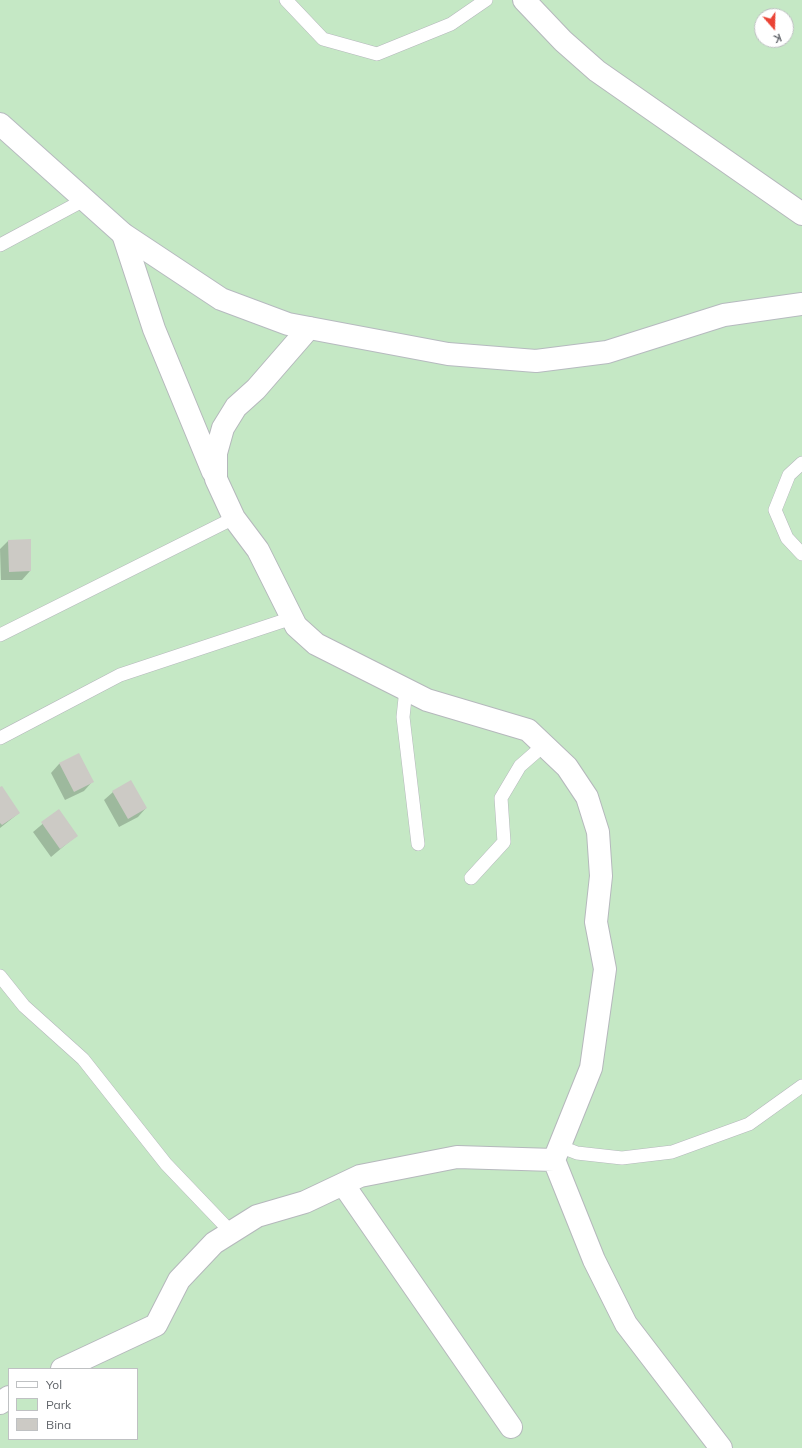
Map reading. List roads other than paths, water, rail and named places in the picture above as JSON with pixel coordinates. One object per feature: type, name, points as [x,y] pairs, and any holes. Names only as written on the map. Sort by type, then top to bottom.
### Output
[{"type":"street","points":[[524,0],[563,41],[597,71],[802,214]]},
{"type":"street","points":[[0,124],[123,234],[221,299],[288,324],[448,354],[536,361],[606,352],[724,315],[802,304]]},
{"type":"street","points":[[123,234],[154,329],[216,479],[234,518],[258,550],[296,626],[316,644],[427,700],[528,730],[567,767],[587,798],[598,832],[601,876],[596,922],[605,969],[591,1068],[556,1153],[594,1260],[626,1324],[721,1448]]},
{"type":"street","points":[[216,479],[216,453],[223,428],[236,407],[256,389],[309,328]]},
{"type":"street","points":[[64,1368],[156,1325],[179,1280],[214,1243],[257,1216],[305,1202],[360,1176],[456,1157],[556,1153]]},
{"type":"street","points":[[343,1184],[511,1427]]},
{"type":"lane","points":[[286,0],[323,39],[377,54],[450,24],[486,0]]},
{"type":"lane","points":[[0,245],[84,200]]},
{"type":"lane","points":[[802,463],[789,475],[775,510],[787,538],[802,554]]},
{"type":"lane","points":[[0,635],[234,518]]},
{"type":"lane","points":[[0,738],[120,675],[292,618]]},
{"type":"lane","points":[[406,689],[403,717],[418,844]]},
{"type":"lane","points":[[471,878],[504,842],[501,798],[520,766],[544,744]]},
{"type":"lane","points":[[0,976],[24,1006],[83,1059],[166,1164],[230,1232]]},
{"type":"lane","points":[[556,1153],[577,1153],[622,1158],[672,1152],[749,1124],[802,1086]]}]
